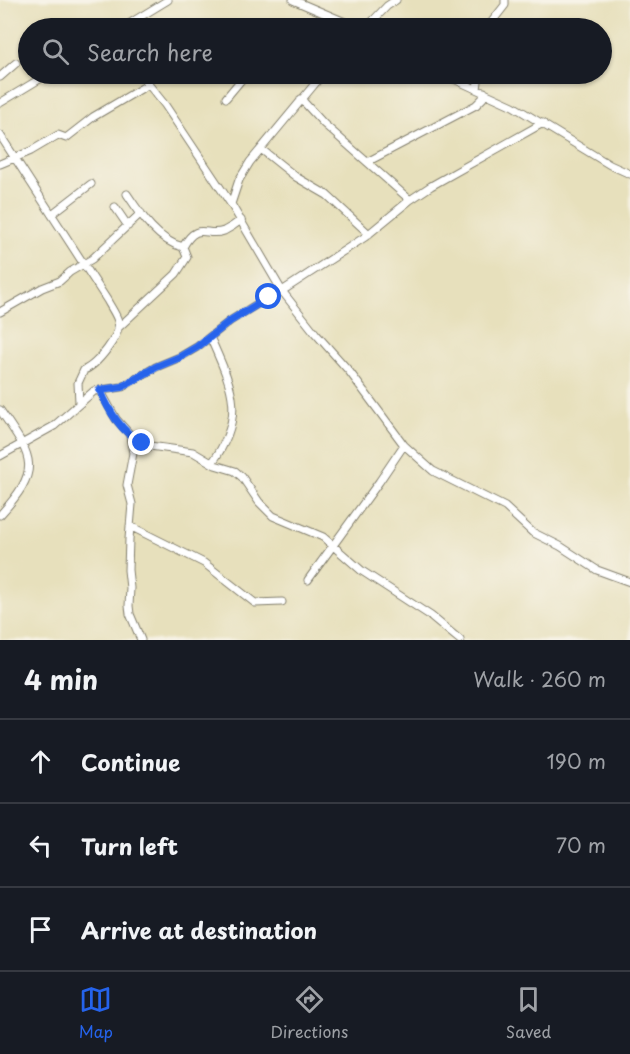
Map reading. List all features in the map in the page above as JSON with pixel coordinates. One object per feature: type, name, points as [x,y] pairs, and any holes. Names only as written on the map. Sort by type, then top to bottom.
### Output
[{"type":"street","points":[[138,18],[168,0]]},
{"type":"street","points":[[293,0],[335,18]]},
{"type":"street","points":[[376,18],[396,0]]},
{"type":"street","points":[[495,18],[505,5],[505,0]]},
{"type":"street","points":[[0,77],[16,63]]},
{"type":"street","points":[[0,103],[31,84]]},
{"type":"street","points":[[0,164],[58,135],[66,138],[93,117],[149,84],[231,204],[282,290],[316,334],[349,371],[404,445],[433,471],[505,507],[532,532],[560,546],[597,570],[630,582]]},
{"type":"street","points":[[226,98],[238,84]]},
{"type":"street","points":[[231,204],[239,180],[250,162],[314,84]]},
{"type":"street","points":[[467,84],[543,123],[610,165],[630,174]]},
{"type":"street","points":[[367,162],[476,105],[483,98],[480,84]]},
{"type":"street","points":[[301,99],[318,118],[410,200]]},
{"type":"street","points":[[0,456],[54,426],[79,402],[94,392],[132,384],[156,367],[180,357],[230,321],[369,234],[431,186],[543,123]]},
{"type":"street","points":[[0,135],[112,308],[118,321],[118,328],[112,342],[91,367],[84,370],[78,383],[79,402]]},
{"type":"street","points":[[261,149],[296,177],[327,195],[369,234]]},
{"type":"street","points":[[52,214],[91,184]]},
{"type":"street","points":[[127,194],[160,236],[183,247]]},
{"type":"street","points":[[115,207],[128,226]]},
{"type":"street","points":[[0,312],[42,288],[60,281],[100,252],[141,213]]},
{"type":"street","points":[[183,247],[198,231],[224,231],[241,220]]},
{"type":"street","points":[[118,328],[176,273],[187,257],[183,247]]},
{"type":"street","points":[[210,337],[226,372],[234,406],[226,440],[212,463]]},
{"type":"street","points":[[100,390],[112,413],[130,436],[150,446],[182,448],[212,463],[235,471],[273,516],[323,537],[362,571],[431,616],[460,640]]},
{"type":"street","points":[[0,410],[29,456],[28,474],[18,496],[0,515]]},
{"type":"street","points":[[130,436],[133,453],[127,485],[132,504],[129,606],[141,640]]},
{"type":"street","points":[[308,580],[404,445]]},
{"type":"street","points":[[130,526],[204,563],[255,603],[282,603]]},
{"type":"route","points":[[142,443],[129,435],[116,419],[100,390],[132,384],[156,367],[197,347],[230,321],[269,297]]}]
